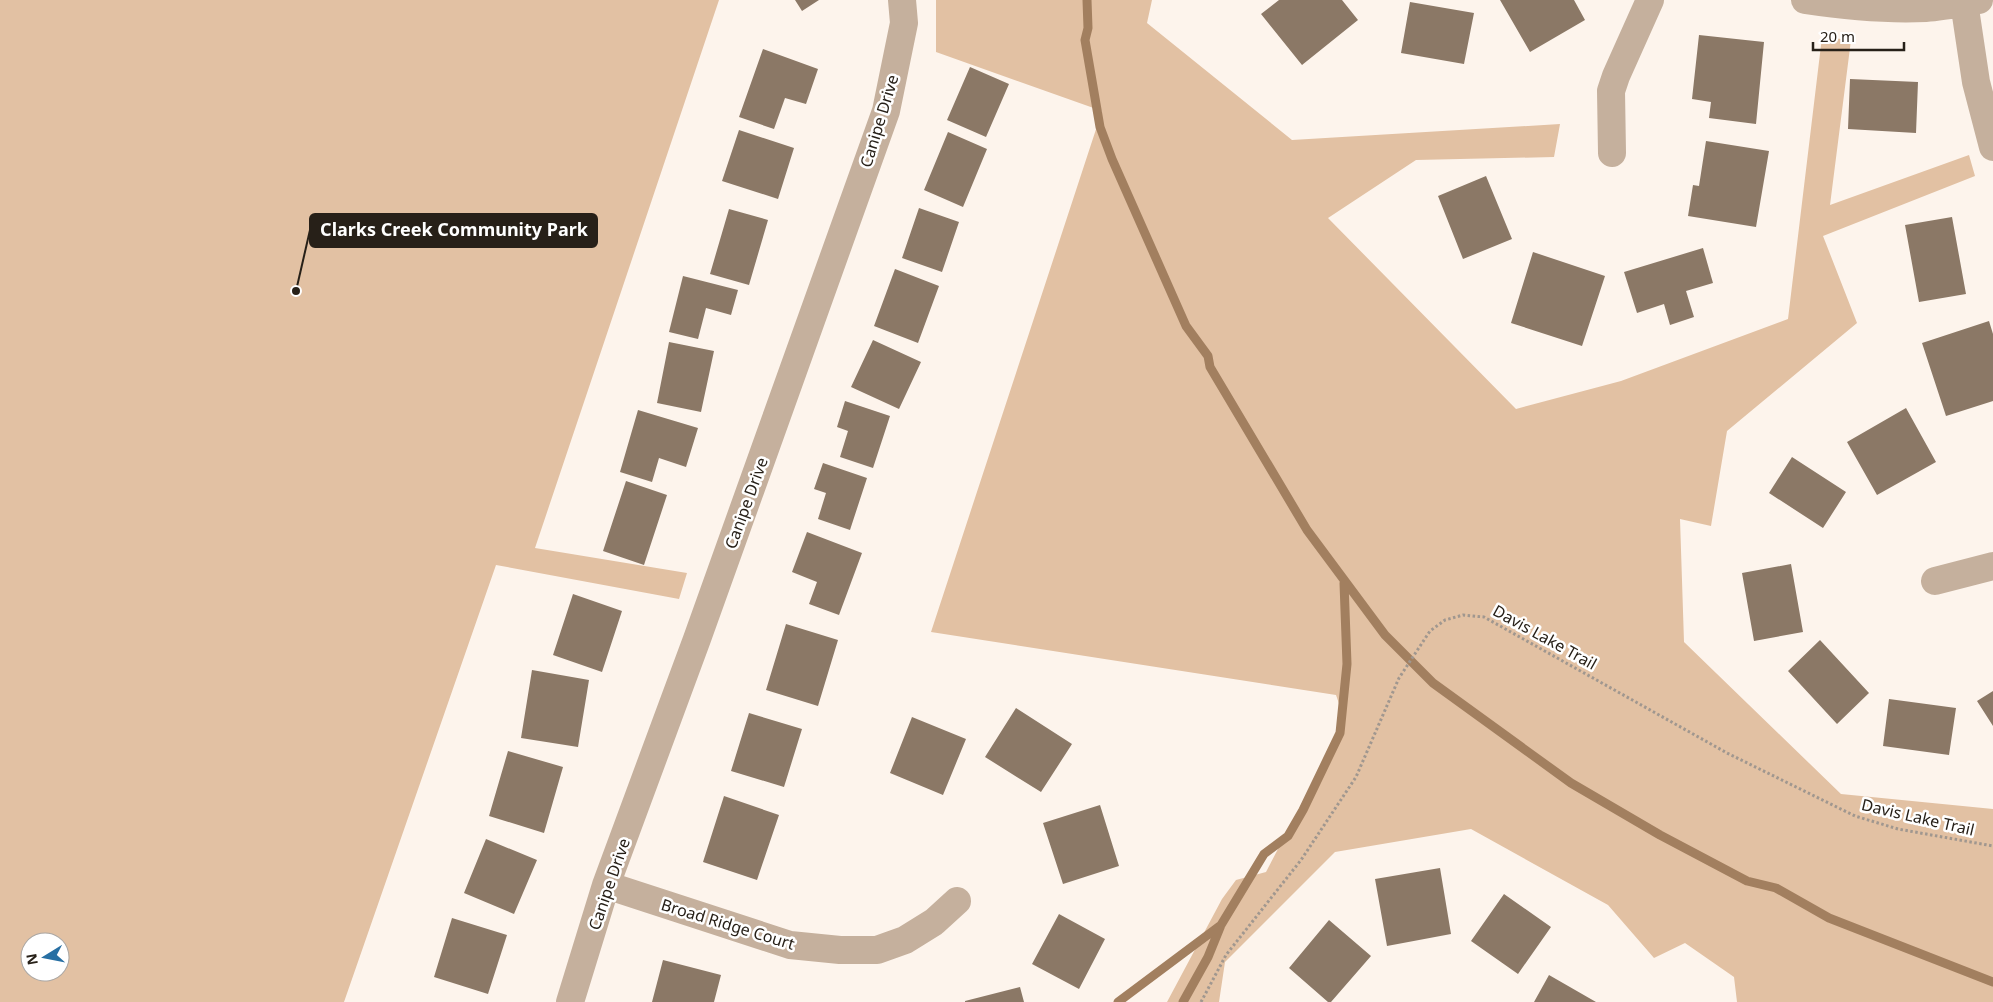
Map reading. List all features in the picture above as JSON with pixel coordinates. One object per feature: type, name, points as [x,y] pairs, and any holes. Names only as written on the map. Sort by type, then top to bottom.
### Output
[{"type":"street","name":"Canipe Drive","points":[[570,1002],[606,886],[700,630],[886,110],[904,23],[902,0]]},
{"type":"street","points":[[1612,153],[1611,90],[1650,0]]},
{"type":"street","points":[[1806,0],[1847,6],[1893,8],[1928,8],[1972,1],[1976,82],[1993,147]]},
{"type":"street","points":[[1935,581],[1993,566]]},
{"type":"street","name":"Broad Ridge Court","points":[[606,886],[790,945],[840,950],[877,950],[905,940],[934,922],[957,901]]},
{"type":"path","name":"Davis Lake Trail","points":[[1202,1002],[1226,955],[1301,860],[1356,777],[1399,678],[1430,631],[1445,620],[1463,615],[1484,617],[1727,753],[1855,816],[1898,829],[1993,846]]},
{"type":"shaded area","points":[[0,0],[719,0],[535,548],[687,573],[679,599],[496,565],[344,1002],[0,1002]]},
{"type":"shaded area","points":[[936,0],[1152,0],[1147,23],[1292,140],[1560,124],[1554,157],[1416,160],[1328,218],[1516,409],[1621,381],[1788,319],[1822,37],[1851,40],[1830,205],[1969,155],[1975,176],[1823,236],[1857,323],[1727,431],[1711,526],[1680,519],[1684,642],[1841,794],[1993,809],[1993,1002],[1737,1002],[1734,977],[1685,943],[1654,958],[1608,905],[1471,829],[1335,852],[1225,962],[1219,1002],[1167,1002],[1222,899],[1236,880],[1266,872],[1345,721],[1336,695],[931,632],[1102,111],[936,52]]},
{"type":"building","points":[[795,0],[819,0],[802,11]]},
{"type":"building","points":[[1279,0],[1342,0],[1358,20],[1302,65],[1261,14]]},
{"type":"building","points":[[1500,0],[1574,0],[1585,20],[1530,52]]},
{"type":"building","points":[[1410,2],[1474,13],[1464,64],[1401,53]]},
{"type":"building","points":[[1699,35],[1764,42],[1756,124],[1709,118],[1711,102],[1692,99]]},
{"type":"building","points":[[763,49],[818,69],[806,104],[785,98],[774,129],[739,117]]},
{"type":"building","points":[[970,67],[1009,84],[986,137],[947,120]]},
{"type":"building","points":[[1850,79],[1918,82],[1916,133],[1848,129]]},
{"type":"building","points":[[739,130],[794,148],[778,199],[722,181]]},
{"type":"building","points":[[948,132],[987,149],[963,207],[924,190]]},
{"type":"building","points":[[1706,141],[1769,151],[1756,227],[1688,216],[1693,185],[1699,186]]},
{"type":"building","points":[[1486,176],[1512,239],[1463,259],[1438,196]]},
{"type":"building","points":[[919,208],[959,222],[942,272],[902,258]]},
{"type":"building","points":[[729,209],[768,220],[749,285],[710,274]]},
{"type":"building","points":[[1952,217],[1966,294],[1919,302],[1905,225]]},
{"type":"building","points":[[1703,248],[1713,283],[1686,291],[1694,317],[1670,325],[1664,304],[1637,313],[1624,272]]},
{"type":"building","points":[[1533,252],[1605,276],[1582,346],[1511,323]]},
{"type":"building","points":[[895,269],[939,286],[918,343],[874,326]]},
{"type":"building","points":[[683,276],[738,290],[731,315],[706,308],[698,339],[669,332]]},
{"type":"building","points":[[1989,321],[1993,334],[1993,401],[1946,416],[1922,343]]},
{"type":"building","points":[[873,340],[921,362],[899,409],[851,387]]},
{"type":"building","points":[[669,342],[714,351],[701,412],[657,403]]},
{"type":"building","points":[[845,401],[890,416],[873,468],[840,457],[848,431],[837,427]]},
{"type":"building","points":[[1906,408],[1936,462],[1877,495],[1847,442]]},
{"type":"building","points":[[638,410],[698,428],[686,467],[659,458],[652,482],[620,472]]},
{"type":"building","points":[[1792,457],[1846,492],[1823,528],[1769,493]]},
{"type":"building","points":[[823,463],[867,478],[850,530],[818,519],[826,493],[814,489]]},
{"type":"building","points":[[626,481],[667,495],[644,565],[603,551]]},
{"type":"building","points":[[807,532],[862,553],[839,615],[809,604],[817,582],[792,572]]},
{"type":"building","points":[[1791,564],[1803,632],[1754,641],[1742,573]]},
{"type":"building","points":[[573,594],[622,611],[602,672],[553,655]]},
{"type":"building","points":[[786,624],[838,640],[818,706],[766,690]]},
{"type":"building","points":[[1820,640],[1869,693],[1837,724],[1788,671]]},
{"type":"building","points":[[532,670],[589,680],[578,747],[521,738]]},
{"type":"building","points":[[1993,691],[1993,726],[1977,701]]},
{"type":"building","points":[[1889,699],[1956,708],[1949,755],[1883,746]]},
{"type":"building","points":[[1016,708],[1072,744],[1041,792],[985,757]]},
{"type":"building","points":[[749,713],[802,729],[784,787],[731,771]]},
{"type":"building","points":[[912,717],[966,739],[943,795],[890,773]]},
{"type":"building","points":[[508,751],[563,767],[544,833],[489,816]]},
{"type":"building","points":[[724,796],[779,815],[757,880],[703,862]]},
{"type":"building","points":[[1100,805],[1119,866],[1063,884],[1043,823]]},
{"type":"building","points":[[486,839],[537,860],[514,914],[464,893]]},
{"type":"building","points":[[1440,868],[1451,934],[1387,946],[1375,879]]},
{"type":"building","points":[[1504,894],[1551,927],[1518,974],[1471,941]]},
{"type":"building","points":[[1059,914],[1105,939],[1079,989],[1032,964]]},
{"type":"building","points":[[452,918],[507,935],[488,994],[434,977]]},
{"type":"building","points":[[1329,920],[1371,956],[1331,1002],[1328,1002],[1289,968]]},
{"type":"building","points":[[663,960],[721,975],[714,1002],[652,1002]]},
{"type":"building","points":[[1549,975],[1596,1002],[1534,1002]]},
{"type":"building","points":[[1020,987],[1024,1002],[965,1002],[965,1001]]},
{"type":"waterway","points":[[1087,0],[1088,28],[1085,40],[1100,127],[1112,159],[1186,326],[1208,356],[1210,367],[1307,530],[1385,635],[1433,683],[1571,783],[1660,835],[1747,881],[1776,888],[1829,918],[1993,982]]},
{"type":"waterway","points":[[1183,1002],[1208,957],[1221,925],[1264,854],[1288,836],[1303,810],[1340,733],[1347,664],[1344,583]]},
{"type":"waterway","points":[[1118,1002],[1221,925]]},
{"type":"place","name":"Clarks Creek Community Park","points":[[296,291]]}]
